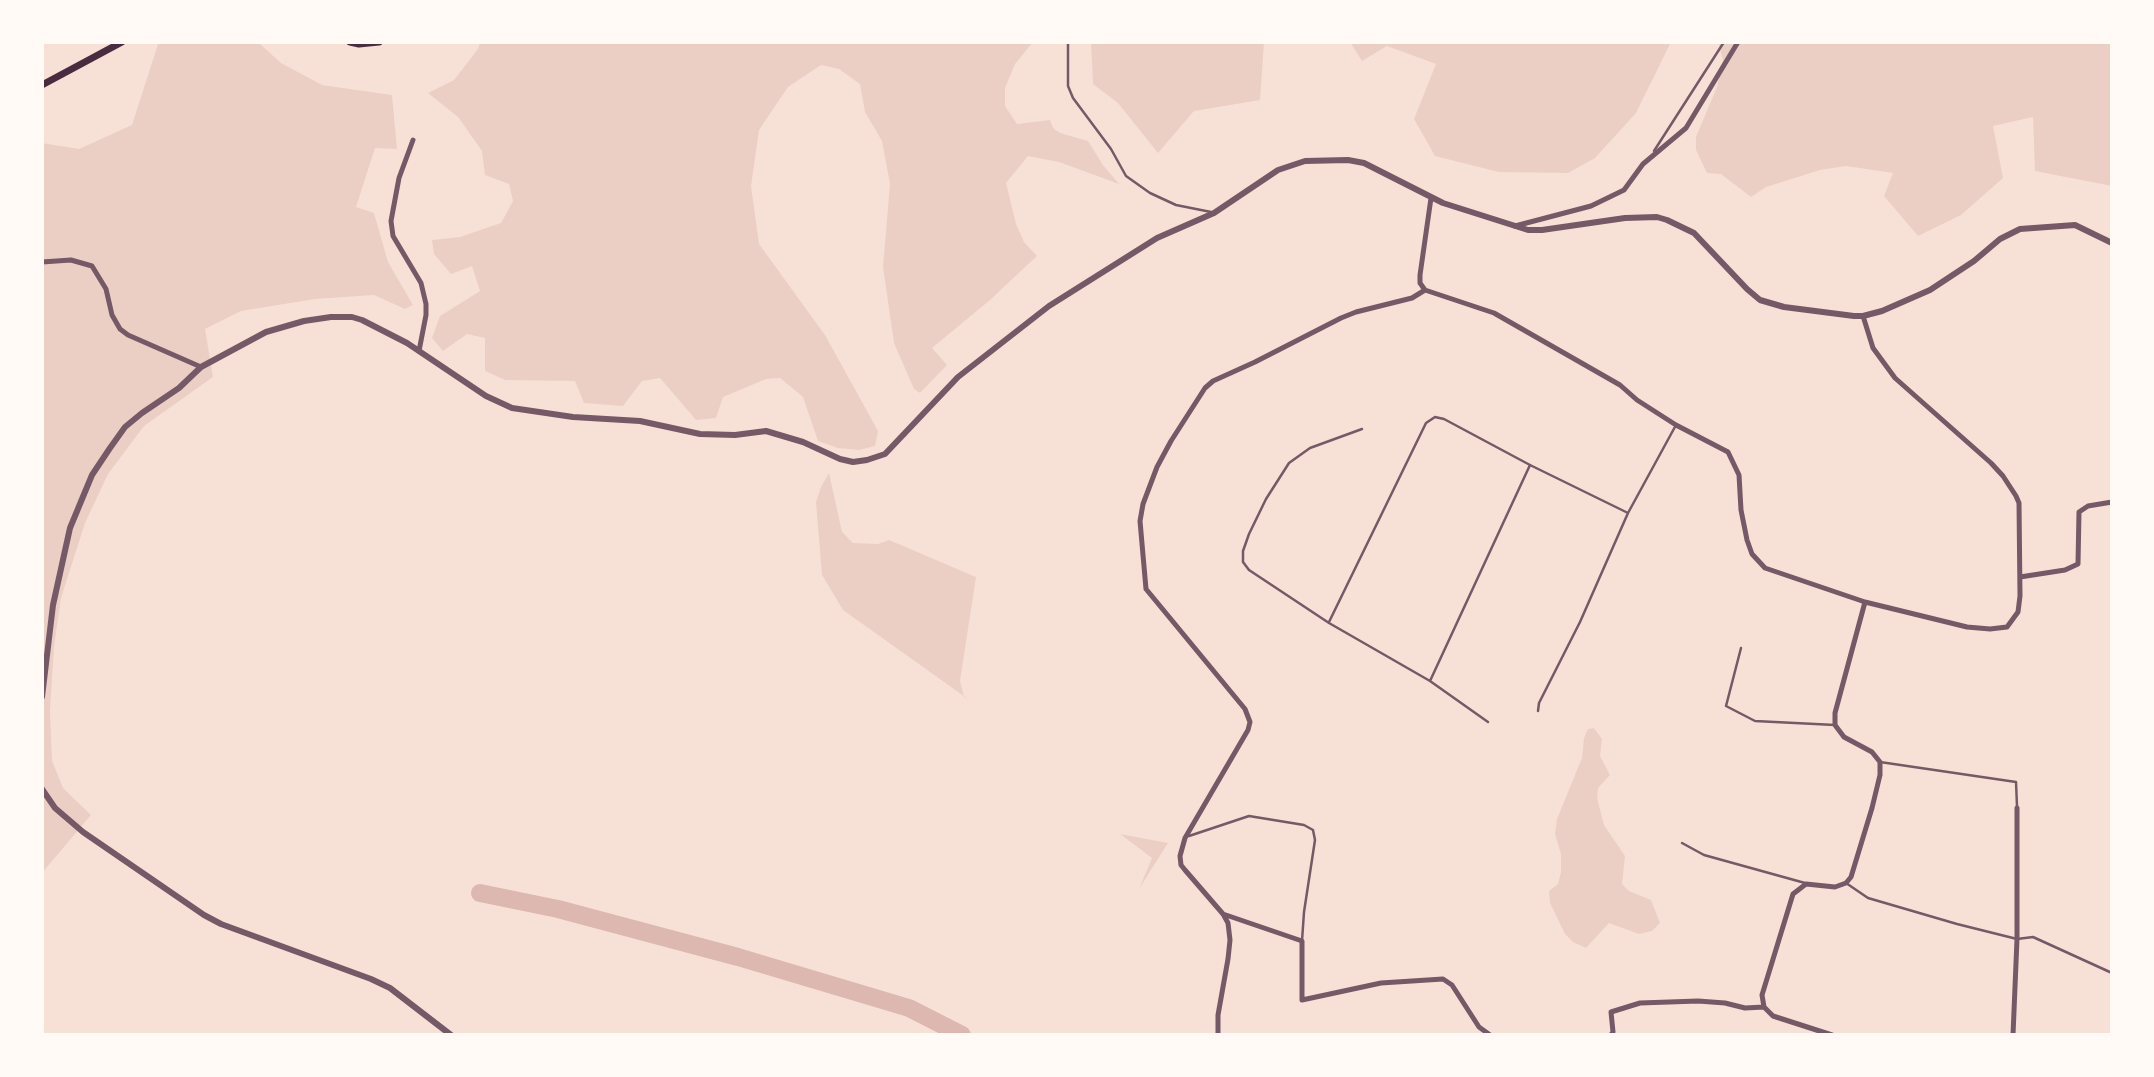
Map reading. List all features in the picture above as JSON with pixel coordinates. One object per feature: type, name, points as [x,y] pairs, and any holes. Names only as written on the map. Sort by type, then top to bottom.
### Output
[{"type":"main road","points":[[42,85],[122,42]]},
{"type":"main road","points":[[350,42],[379,42]]},
{"type":"street","points":[[1514,227],[1608,200],[1624,190],[1650,157],[1686,128],[1738,42]]},
{"type":"street","points":[[413,141],[399,178],[391,221],[393,236],[421,283],[426,303],[419,351]]},
{"type":"street","points":[[42,697],[52,605],[70,528],[92,475],[125,427],[185,383],[201,367],[267,332],[304,321],[331,317],[362,320],[419,351],[486,396],[512,408],[640,421],[709,435],[766,431],[853,462],[885,454],[958,377],[1049,306],[1157,238],[1214,213],[1278,170],[1305,161],[1348,160],[1364,163],[1431,198],[1514,227],[1536,230],[1625,218],[1667,220],[1694,233],[1760,300],[1784,307],[1863,316],[1882,311],[1930,290],[2000,239],[2020,229],[2075,225],[2112,243]]},
{"type":"street","points":[[1431,198],[1420,275],[1420,284],[1425,290],[1494,313],[1620,385],[1637,400],[1676,425],[1723,447],[1740,475],[1744,526],[1752,554],[1774,573],[1865,602],[1967,627],[2007,627],[2018,611],[2019,503],[2012,488],[1991,463],[1895,378],[1873,348],[1863,316]]},
{"type":"street","points":[[42,262],[71,260],[92,267],[106,289],[112,315],[120,329],[201,367]]},
{"type":"street","points":[[1218,1035],[1218,1014],[1230,940],[1228,923],[1181,864],[1181,848],[1250,722],[1245,709],[1146,589],[1140,521],[1146,495],[1157,467],[1205,388],[1213,381],[1340,318],[1412,298],[1425,290]]},
{"type":"street","points":[[2020,577],[2065,570],[2078,564],[2079,512],[2088,506],[2112,502]]},
{"type":"street","points":[[1832,1035],[1780,1019],[1767,1012],[1762,995],[1793,894],[1806,884],[1835,887],[1846,883],[1851,877],[1872,808],[1880,775],[1880,762],[1872,752],[1844,737],[1835,724],[1835,713],[1865,602]]},
{"type":"street","points":[[42,789],[55,808],[83,832],[204,915],[221,924],[390,988],[451,1035]]},
{"type":"street","points":[[2013,1035],[2017,939],[2017,808]]},
{"type":"street","points":[[1223,914],[1302,941],[1302,1000],[1381,983],[1443,979],[1452,985],[1479,1027],[1490,1035]]},
{"type":"street","points":[[1613,1034],[1611,1012],[1640,1003],[1698,1000],[1764,1007]]},
{"type":"lane","points":[[1068,42],[1069,86],[1073,98],[1111,149],[1126,176],[1150,193],[1176,205],[1214,213]]},
{"type":"lane","points":[[1650,157],[1678,118],[1724,42]]},
{"type":"lane","points":[[1329,623],[1430,419],[1444,419],[1628,513]]},
{"type":"lane","points":[[1538,711],[1539,703],[1580,622],[1628,513],[1676,425]]},
{"type":"lane","points":[[1362,429],[1310,448],[1289,463],[1248,534],[1243,562],[1249,570],[1329,623],[1430,681],[1488,722]]},
{"type":"lane","points":[[1430,681],[1530,465]]},
{"type":"lane","points":[[1741,648],[1726,706],[1746,718],[1766,723],[1835,724]]},
{"type":"lane","points":[[1880,762],[2016,782],[2017,808]]},
{"type":"lane","points":[[1185,838],[1249,816],[1304,825],[1313,830],[1315,840],[1302,941]]},
{"type":"lane","points":[[1682,843],[1704,855],[1806,884]]},
{"type":"lane","points":[[1846,883],[1868,898],[2017,939],[2033,937],[2112,973]]},
{"type":"shaded area","points":[[258,42],[281,63],[322,85],[392,95],[397,149],[375,148],[356,207],[374,213],[388,262],[413,305],[405,309],[374,295],[315,299],[241,311],[205,329],[213,377],[144,426],[108,474],[85,523],[61,598],[54,647],[50,711],[52,761],[63,788],[91,815],[42,873],[42,143],[79,149],[132,125],[158,44]]},
{"type":"shaded area","points":[[480,42],[1033,42],[1015,64],[1005,88],[1005,106],[1017,124],[1050,120],[1053,128],[1060,133],[1088,141],[1119,184],[1059,162],[1028,156],[1006,183],[1016,224],[1024,242],[1037,256],[990,300],[932,348],[947,365],[920,393],[914,389],[894,343],[883,267],[890,184],[882,141],[865,112],[860,84],[839,69],[821,65],[788,87],[759,130],[751,186],[759,244],[825,335],[878,431],[875,446],[859,450],[838,448],[818,441],[803,397],[780,378],[766,379],[723,397],[716,418],[696,420],[660,378],[642,381],[623,406],[584,403],[575,381],[505,380],[485,371],[485,338],[467,334],[443,351],[432,338],[440,316],[480,291],[472,266],[451,274],[434,254],[432,240],[460,237],[501,223],[513,201],[509,184],[485,175],[482,151],[458,117],[428,93],[454,80],[478,49]]},
{"type":"shaded area","points":[[1091,42],[1264,42],[1260,100],[1194,111],[1158,153],[1118,103],[1093,84]]},
{"type":"shaded area","points":[[1350,42],[1671,42],[1636,113],[1595,158],[1568,173],[1499,172],[1435,156],[1414,119],[1436,64],[1387,46],[1362,61]]},
{"type":"shaded area","points":[[1718,42],[2112,42],[2112,186],[2035,171],[2033,117],[1993,126],[2003,178],[1961,215],[1918,236],[1884,196],[1893,173],[1846,166],[1820,170],[1766,187],[1751,197],[1721,174],[1707,173],[1696,150],[1696,137],[1717,87],[1723,60]]},
{"type":"shaded area","points":[[829,473],[842,532],[853,543],[878,544],[889,540],[976,577],[960,681],[964,696],[843,610],[822,575],[816,502]]},
{"type":"shaded area","points":[[1594,728],[1602,739],[1600,756],[1610,775],[1598,788],[1597,798],[1604,825],[1625,856],[1622,884],[1629,891],[1651,900],[1660,923],[1652,931],[1639,934],[1609,923],[1586,948],[1573,942],[1565,934],[1550,903],[1549,891],[1558,884],[1561,872],[1561,854],[1555,834],[1557,819],[1582,758],[1584,738],[1588,729]]},
{"type":"shaded area","points":[[1120,834],[1168,843],[1139,889],[1152,858]]},
{"type":"waterway","points":[[480,893],[558,909],[738,957],[909,1008],[962,1035]]}]
